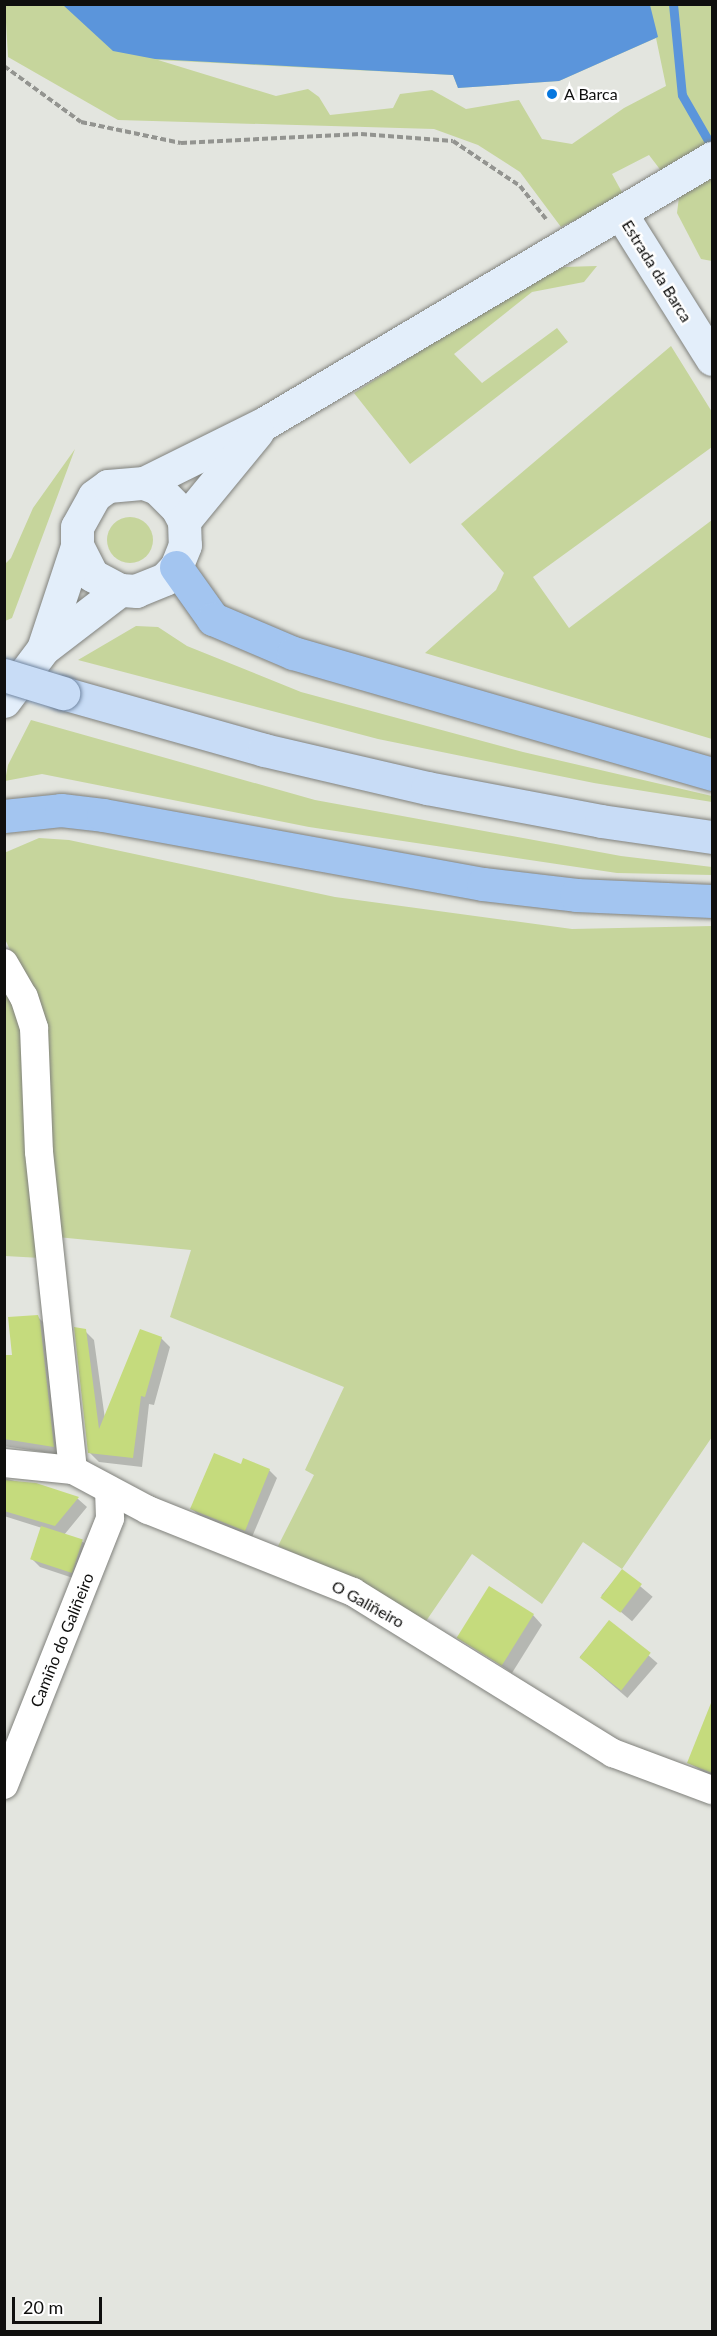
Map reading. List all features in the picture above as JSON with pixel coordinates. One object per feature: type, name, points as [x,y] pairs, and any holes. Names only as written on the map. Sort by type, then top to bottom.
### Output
[{"type":"highway","points":[[176,567],[213,619],[282,649],[458,703],[712,774]]},
{"type":"highway","points":[[4,816],[61,810],[103,815],[483,884],[576,895],[712,901]]},
{"type":"main road","points":[[4,675],[264,750],[427,788],[601,822],[712,837]]},
{"type":"street","points":[[144,483],[265,423],[712,158]]},
{"type":"street","name":"Estrada da Barca","points":[[621,214],[712,359]]},
{"type":"street","points":[[184,521],[265,423]]},
{"type":"street","points":[[5,700],[43,649],[120,590],[152,587],[176,567],[185,545],[184,521],[169,497],[144,483],[126,482],[94,496],[77,527],[77,546],[43,649]]},
{"type":"street","points":[[77,546],[92,575],[120,590]]},
{"type":"street","points":[[4,963],[24,997],[34,1028],[39,1152],[73,1470]]},
{"type":"street","name":"O Galiñeiro","points":[[4,1462],[73,1470],[109,1493],[353,1592],[613,1753],[712,1790]]},
{"type":"street","name":"Camiño do Galiñeiro","points":[[4,1785],[110,1518],[109,1493]]},
{"type":"path","points":[[4,66],[81,122],[181,143],[360,134],[453,141],[520,186],[567,246]]},
{"type":"green space","points":[[5,5],[712,5],[712,140],[662,172],[649,155],[612,174],[624,196],[561,227],[520,172],[478,145],[434,129],[118,120],[8,57]],"holes":[[[656,38],[666,86],[624,108],[572,144],[542,139],[519,100],[466,109],[432,90],[400,94],[393,108],[330,115],[319,97],[308,89],[276,96],[158,60],[453,75],[458,88],[559,81]]]},
{"type":"green space","points":[[712,173],[712,261],[701,259],[677,213],[679,197]]},
{"type":"green space","points":[[597,266],[584,282],[532,292],[454,354],[482,383],[557,328],[568,342],[410,464],[354,393],[507,296],[563,267]]},
{"type":"green space","points":[[671,346],[712,412],[712,447],[533,577],[569,628],[712,520],[712,739],[425,653],[496,590],[504,573],[461,524]]},
{"type":"green space","points":[[75,449],[12,618],[5,621],[5,564],[11,558],[33,508]]},
{"type":"green space","points":[[130,517],[146,524],[153,540],[146,556],[130,563],[114,556],[107,540],[114,524]]},
{"type":"green space","points":[[136,626],[158,627],[187,646],[301,692],[523,752],[712,796],[712,802],[594,783],[378,739],[78,660]]},
{"type":"green space","points":[[31,720],[315,800],[621,856],[712,867],[712,875],[617,873],[309,827],[42,774],[5,781],[8,765]]},
{"type":"green space","points":[[39,838],[69,840],[335,897],[572,929],[712,926],[712,1437],[622,1569],[583,1542],[542,1604],[472,1554],[424,1624],[349,1577],[278,1546],[314,1475],[305,1470],[344,1387],[170,1317],[191,1250],[57,1237],[44,1026],[5,939],[4,853]]},
{"type":"green space","points":[[4,987],[23,1029],[41,1258],[5,1256]]},
{"type":"water","points":[[63,5],[650,5],[658,37],[559,81],[458,88],[453,75],[155,59],[113,51]]},
{"type":"building","points":[[38,1315],[54,1447],[4,1439],[4,1355],[12,1355],[8,1317]]},
{"type":"building","points":[[74,1327],[86,1329],[99,1429],[140,1329],[162,1337],[145,1397],[141,1396],[133,1458],[88,1453]]},
{"type":"building","points":[[214,1453],[241,1464],[243,1458],[270,1469],[245,1531],[190,1509]]},
{"type":"building","points":[[4,1480],[36,1483],[79,1497],[55,1526],[4,1511]]},
{"type":"building","points":[[41,1526],[83,1540],[72,1573],[30,1559]]},
{"type":"building","points":[[622,1569],[642,1584],[620,1613],[600,1598]]},
{"type":"building","points":[[489,1586],[534,1614],[502,1666],[457,1638]]},
{"type":"building","points":[[609,1620],[651,1653],[621,1690],[579,1658]]},
{"type":"building","points":[[712,1704],[712,1773],[687,1763]]},
{"type":"waterway","points":[[673,4],[682,95],[709,142]]},
{"type":"place","name":"A Barca","points":[[552,94]]}]
